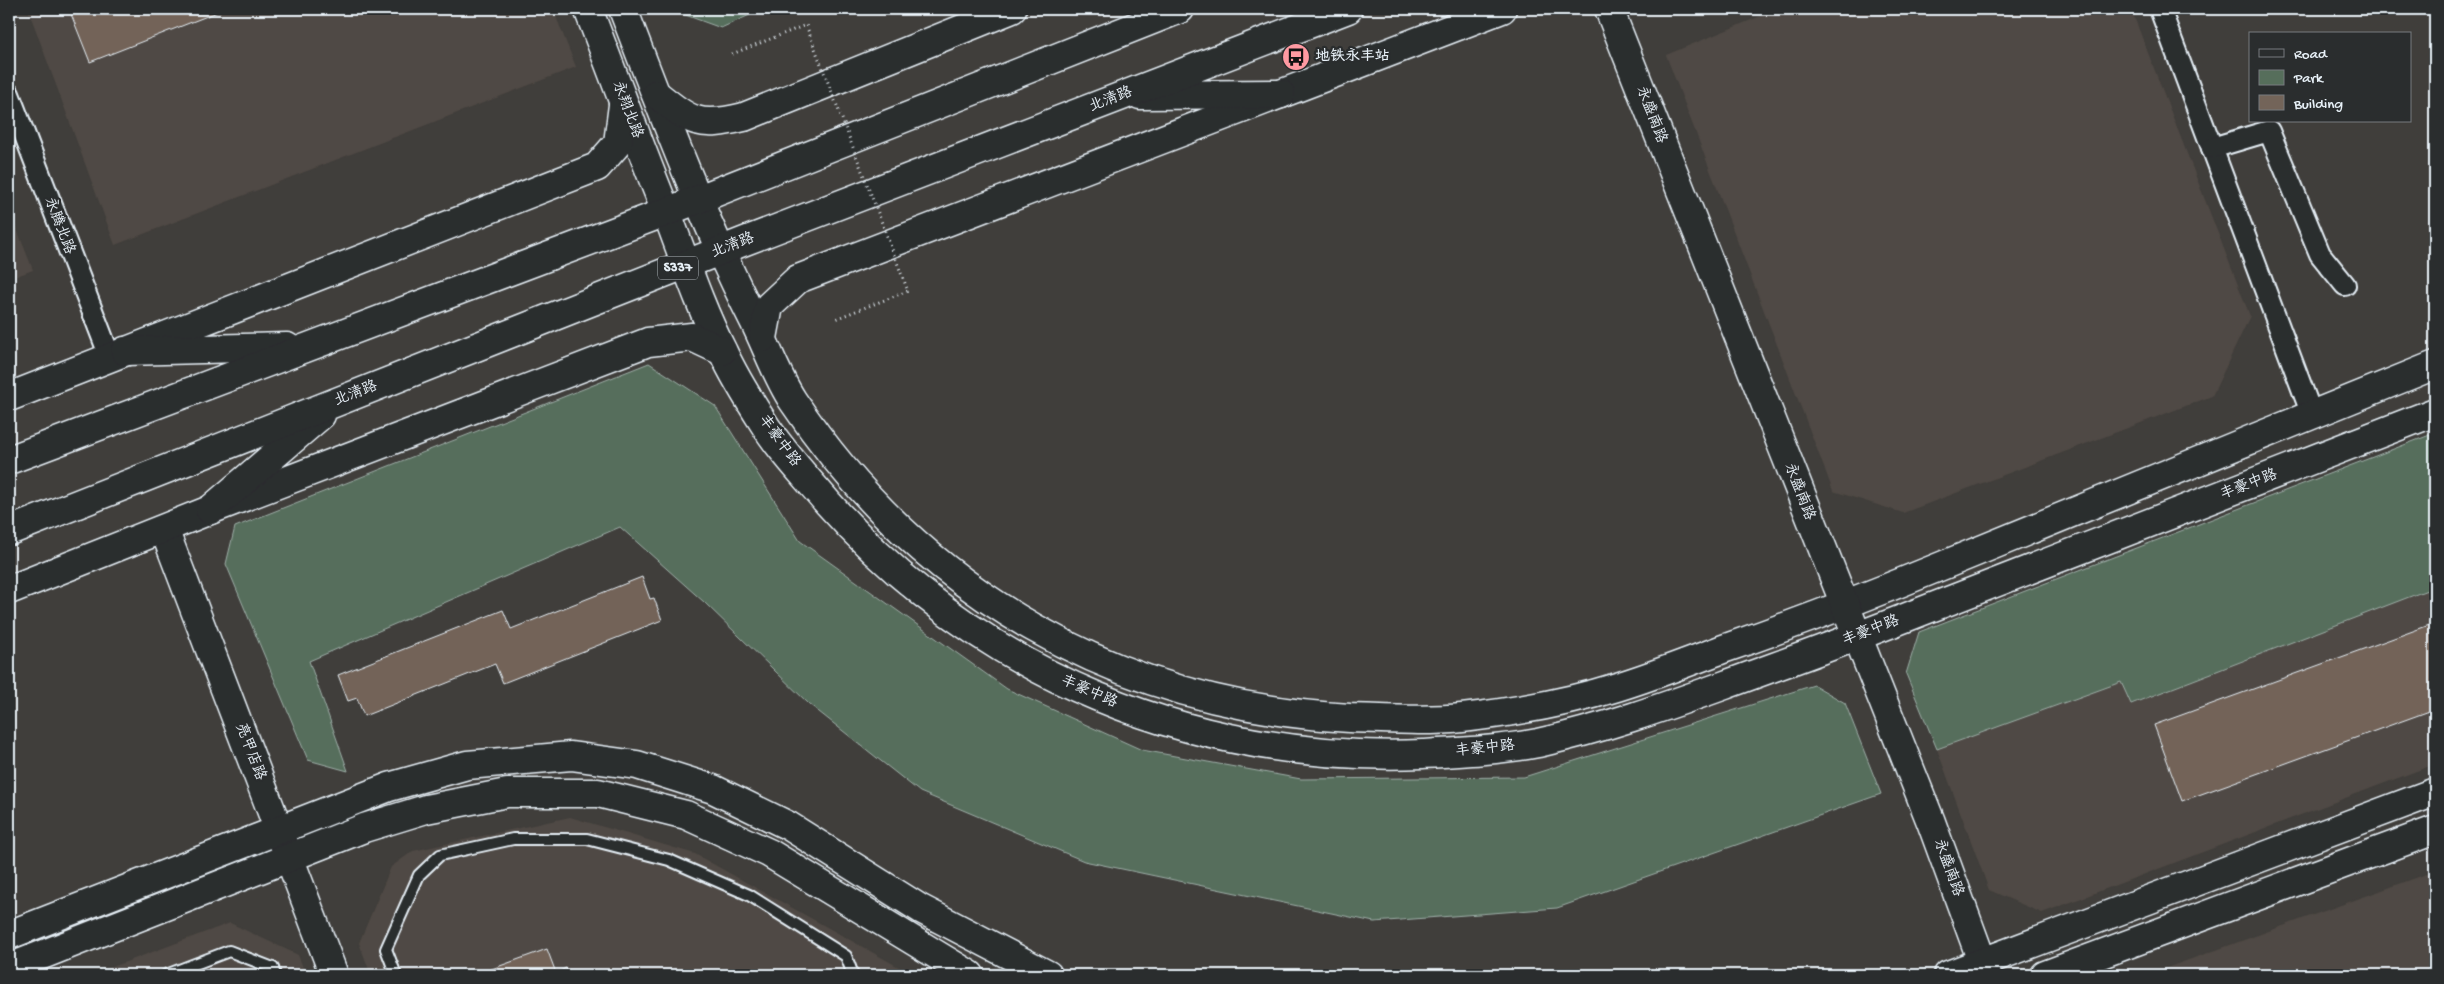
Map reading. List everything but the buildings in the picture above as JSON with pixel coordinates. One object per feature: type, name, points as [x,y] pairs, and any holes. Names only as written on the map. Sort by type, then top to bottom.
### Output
[{"type":"street","name":"永翔北路","points":[[588,9],[686,264]]},
{"type":"street","points":[[623,9],[719,251],[790,396],[825,445],[877,505],[916,544],[960,579],[1001,610],[1050,639],[1121,670],[1173,688],[1239,706],[1304,716],[1456,719],[1534,708],[1616,688],[1844,606],[2435,365]]},
{"type":"street","points":[[656,93],[685,118],[716,124],[744,117],[1012,9]]},
{"type":"street","points":[[1082,47],[1123,9]]},
{"type":"street","points":[[9,460],[666,212],[1180,9]]},
{"type":"street","name":"北清路","points":[[9,531],[719,251],[1348,9]]},
{"type":"street","points":[[763,338],[769,306],[798,279],[1502,9]]},
{"type":"street","name":"永盛南路","points":[[1609,9],[1856,637],[1931,822],[1985,969]]},
{"type":"street","points":[[2160,9],[2312,415]]},
{"type":"street","name":"永腾北路","points":[[9,94],[117,354]]},
{"type":"street","points":[[1124,95],[1281,94]]},
{"type":"street","points":[[9,397],[597,167],[618,143],[624,101]]},
{"type":"street","points":[[2212,148],[2268,131],[2320,254],[2345,285]]},
{"type":"street","name":"丰豪中路","points":[[686,264],[722,351],[766,427],[804,475],[849,526],[892,568],[934,602],[984,637],[1080,690],[1138,714],[1197,731],[1266,745],[1342,753],[1397,755],[1462,752],[1535,744],[1631,719],[1856,637],[2435,412]]},
{"type":"street","points":[[9,590],[210,510],[648,342],[692,337],[722,351]]},
{"type":"street","points":[[117,354],[308,346]]},
{"type":"street","points":[[210,510],[338,402]]},
{"type":"street","name":"亮甲店路","points":[[164,529],[280,829],[334,975]]},
{"type":"street","points":[[9,935],[389,787],[467,765],[571,756],[637,765],[713,789],[789,826],[921,909],[1048,975]]},
{"type":"street","points":[[1948,975],[1985,969],[2435,792]]},
{"type":"street","points":[[9,968],[364,828],[426,808],[506,793],[598,793],[686,815],[769,853],[970,975]]},
{"type":"street","points":[[2045,975],[2435,830]]},
{"type":"lane","points":[[396,975],[386,949],[419,876],[440,855],[513,839],[587,839],[669,860],[749,895],[846,956],[853,975]]},
{"type":"lane","points":[[166,975],[229,951],[272,968],[275,975]]},
{"type":"path","points":[[732,54],[806,26],[908,291],[835,319]]},
{"type":"shaded area","points":[[28,9],[553,9],[576,67],[115,245]]},
{"type":"shaded area","points":[[1778,9],[2131,9],[2250,316],[2212,396],[1903,513],[1833,491],[1666,55]]},
{"type":"shaded area","points":[[9,209],[33,270],[9,279]]},
{"type":"shaded area","points":[[2435,587],[2435,764],[2042,913],[1989,890],[1937,749],[2121,682],[2131,704]]},
{"type":"shaded area","points":[[570,817],[695,854],[913,975],[371,975],[359,943],[391,867],[413,851]]},
{"type":"shaded area","points":[[2435,871],[2435,975],[2160,975],[2158,971]]},
{"type":"shaded area","points":[[230,923],[298,955],[306,975],[91,975]]},
{"type":"green space","points":[[669,9],[763,9],[721,28]]},
{"type":"green space","points":[[649,363],[715,406],[800,541],[1007,689],[1142,750],[1301,779],[1524,777],[1814,685],[1845,703],[1881,794],[1557,908],[1374,922],[1084,861],[920,792],[809,704],[704,602],[620,527],[309,661],[348,771],[308,760],[226,564],[235,527]]},
{"type":"green space","points":[[2435,433],[2435,587],[2131,704],[2121,682],[1937,749],[1906,674],[1919,632]]},
{"type":"place","name":"地铁永丰站","points":[[1296,57]]}]
